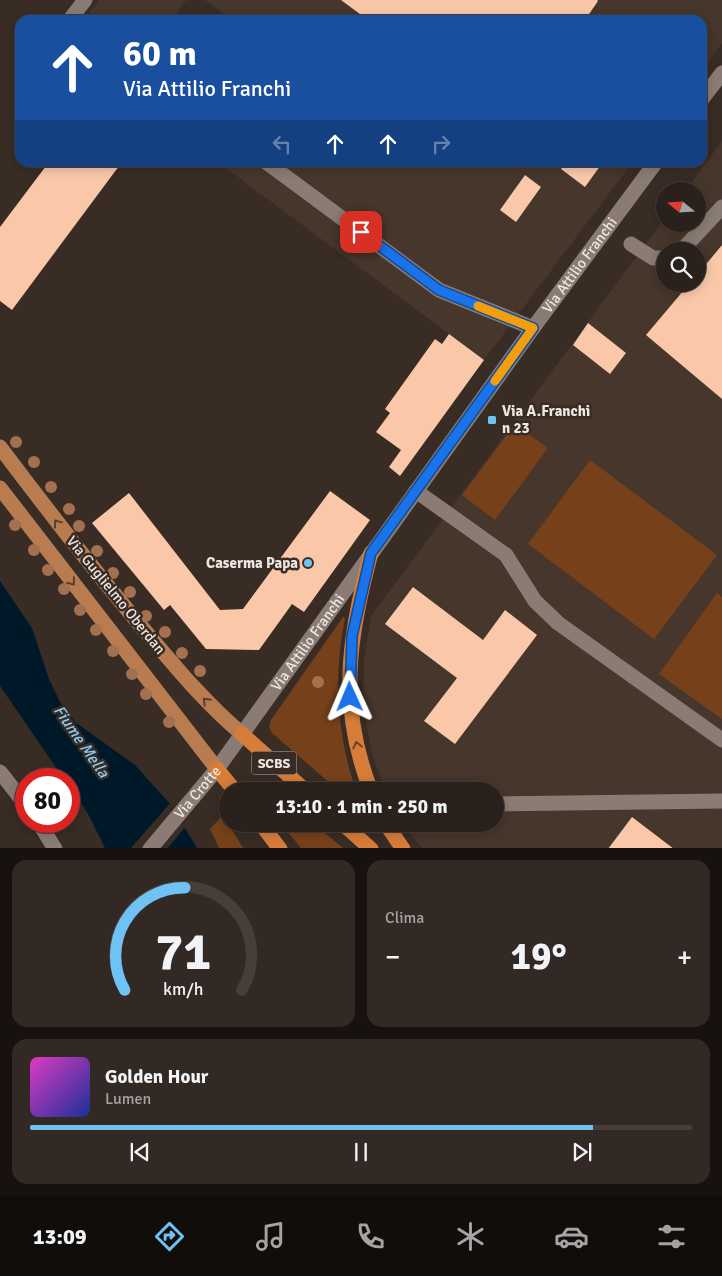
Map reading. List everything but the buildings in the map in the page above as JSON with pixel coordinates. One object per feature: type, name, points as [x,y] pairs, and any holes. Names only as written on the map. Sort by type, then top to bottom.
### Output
[{"type":"highway","points":[[368,782],[354,733],[349,685],[354,622],[371,553]]},
{"type":"highway","name":"SCBS","points":[[242,734],[296,782]]},
{"type":"highway","points":[[217,769],[228,782]]},
{"type":"highway","points":[[267,832],[280,848]]},
{"type":"highway","points":[[352,832],[371,848]]},
{"type":"highway","points":[[391,832],[402,848]]},
{"type":"main road","name":"Via Guglielmo Oberdan","points":[[0,447],[89,565],[167,658],[201,697],[242,734]]},
{"type":"main road","name":"Via Guglielmo Oberdan","points":[[0,488],[217,769]]},
{"type":"street","points":[[73,15],[85,0]]},
{"type":"street","points":[[707,93],[722,73]]},
{"type":"street","points":[[273,167],[439,290],[533,328]]},
{"type":"street","name":"Via Attilio Franchi","points":[[242,734],[533,328],[652,167]]},
{"type":"street","points":[[692,242],[722,207]]},
{"type":"street","points":[[630,244],[656,258]]},
{"type":"street","points":[[416,490],[506,555],[534,601],[558,623],[722,740]]},
{"type":"street","name":"Via Crotte","points":[[150,848],[198,794],[242,734]]},
{"type":"street","points":[[0,772],[15,790]]},
{"type":"street","points":[[504,804],[722,801]]},
{"type":"street","points":[[46,833],[55,848]]},
{"type":"shaded area","points":[[99,0],[186,0],[176,15],[88,15]]},
{"type":"shaded area","points":[[205,0],[722,0],[722,43],[707,64],[707,15],[225,15]]},
{"type":"shaded area","points":[[722,141],[722,848],[422,848],[409,832],[504,832],[504,782],[382,782],[371,750],[363,706],[364,661],[371,616],[656,230],[656,232],[706,232],[706,182],[692,182],[703,167],[707,167],[707,161]]},
{"type":"shaded area","points":[[224,167],[629,167],[484,360]]},
{"type":"shaded area","points":[[515,424],[548,448],[495,520],[462,495]]},
{"type":"shaded area","points":[[590,460],[717,555],[654,639],[528,544]]},
{"type":"shaded area","points":[[717,593],[722,597],[722,719],[659,674]]},
{"type":"shaded area","points":[[343,617],[345,618],[339,662],[339,706],[341,727],[353,782],[329,782],[272,733],[269,727],[271,720]]},
{"type":"shaded area","points":[[219,819],[219,832],[233,832],[243,848],[219,848],[210,829]]},
{"type":"shaded area","points":[[288,832],[324,832],[343,848],[301,848]]},
{"type":"water","name":"Fiume Mella","points":[[0,581],[32,628],[49,679],[60,702],[75,722],[135,765],[171,805],[197,848],[105,848],[80,802],[80,768],[56,768],[0,686]]},
{"type":"pier","points":[[172,801],[187,825],[168,848],[131,848]]},
{"type":"slow traffic","points":[[478,306],[533,328],[495,381]]},
{"type":"place","name":"Via A.Franchi n 23","points":[[492,420]]},
{"type":"place","name":"Caserma Papa","points":[[308,563]]},
{"type":"route","points":[[350,697],[349,660],[355,615],[371,553],[533,328],[439,290],[361,232]]}]
